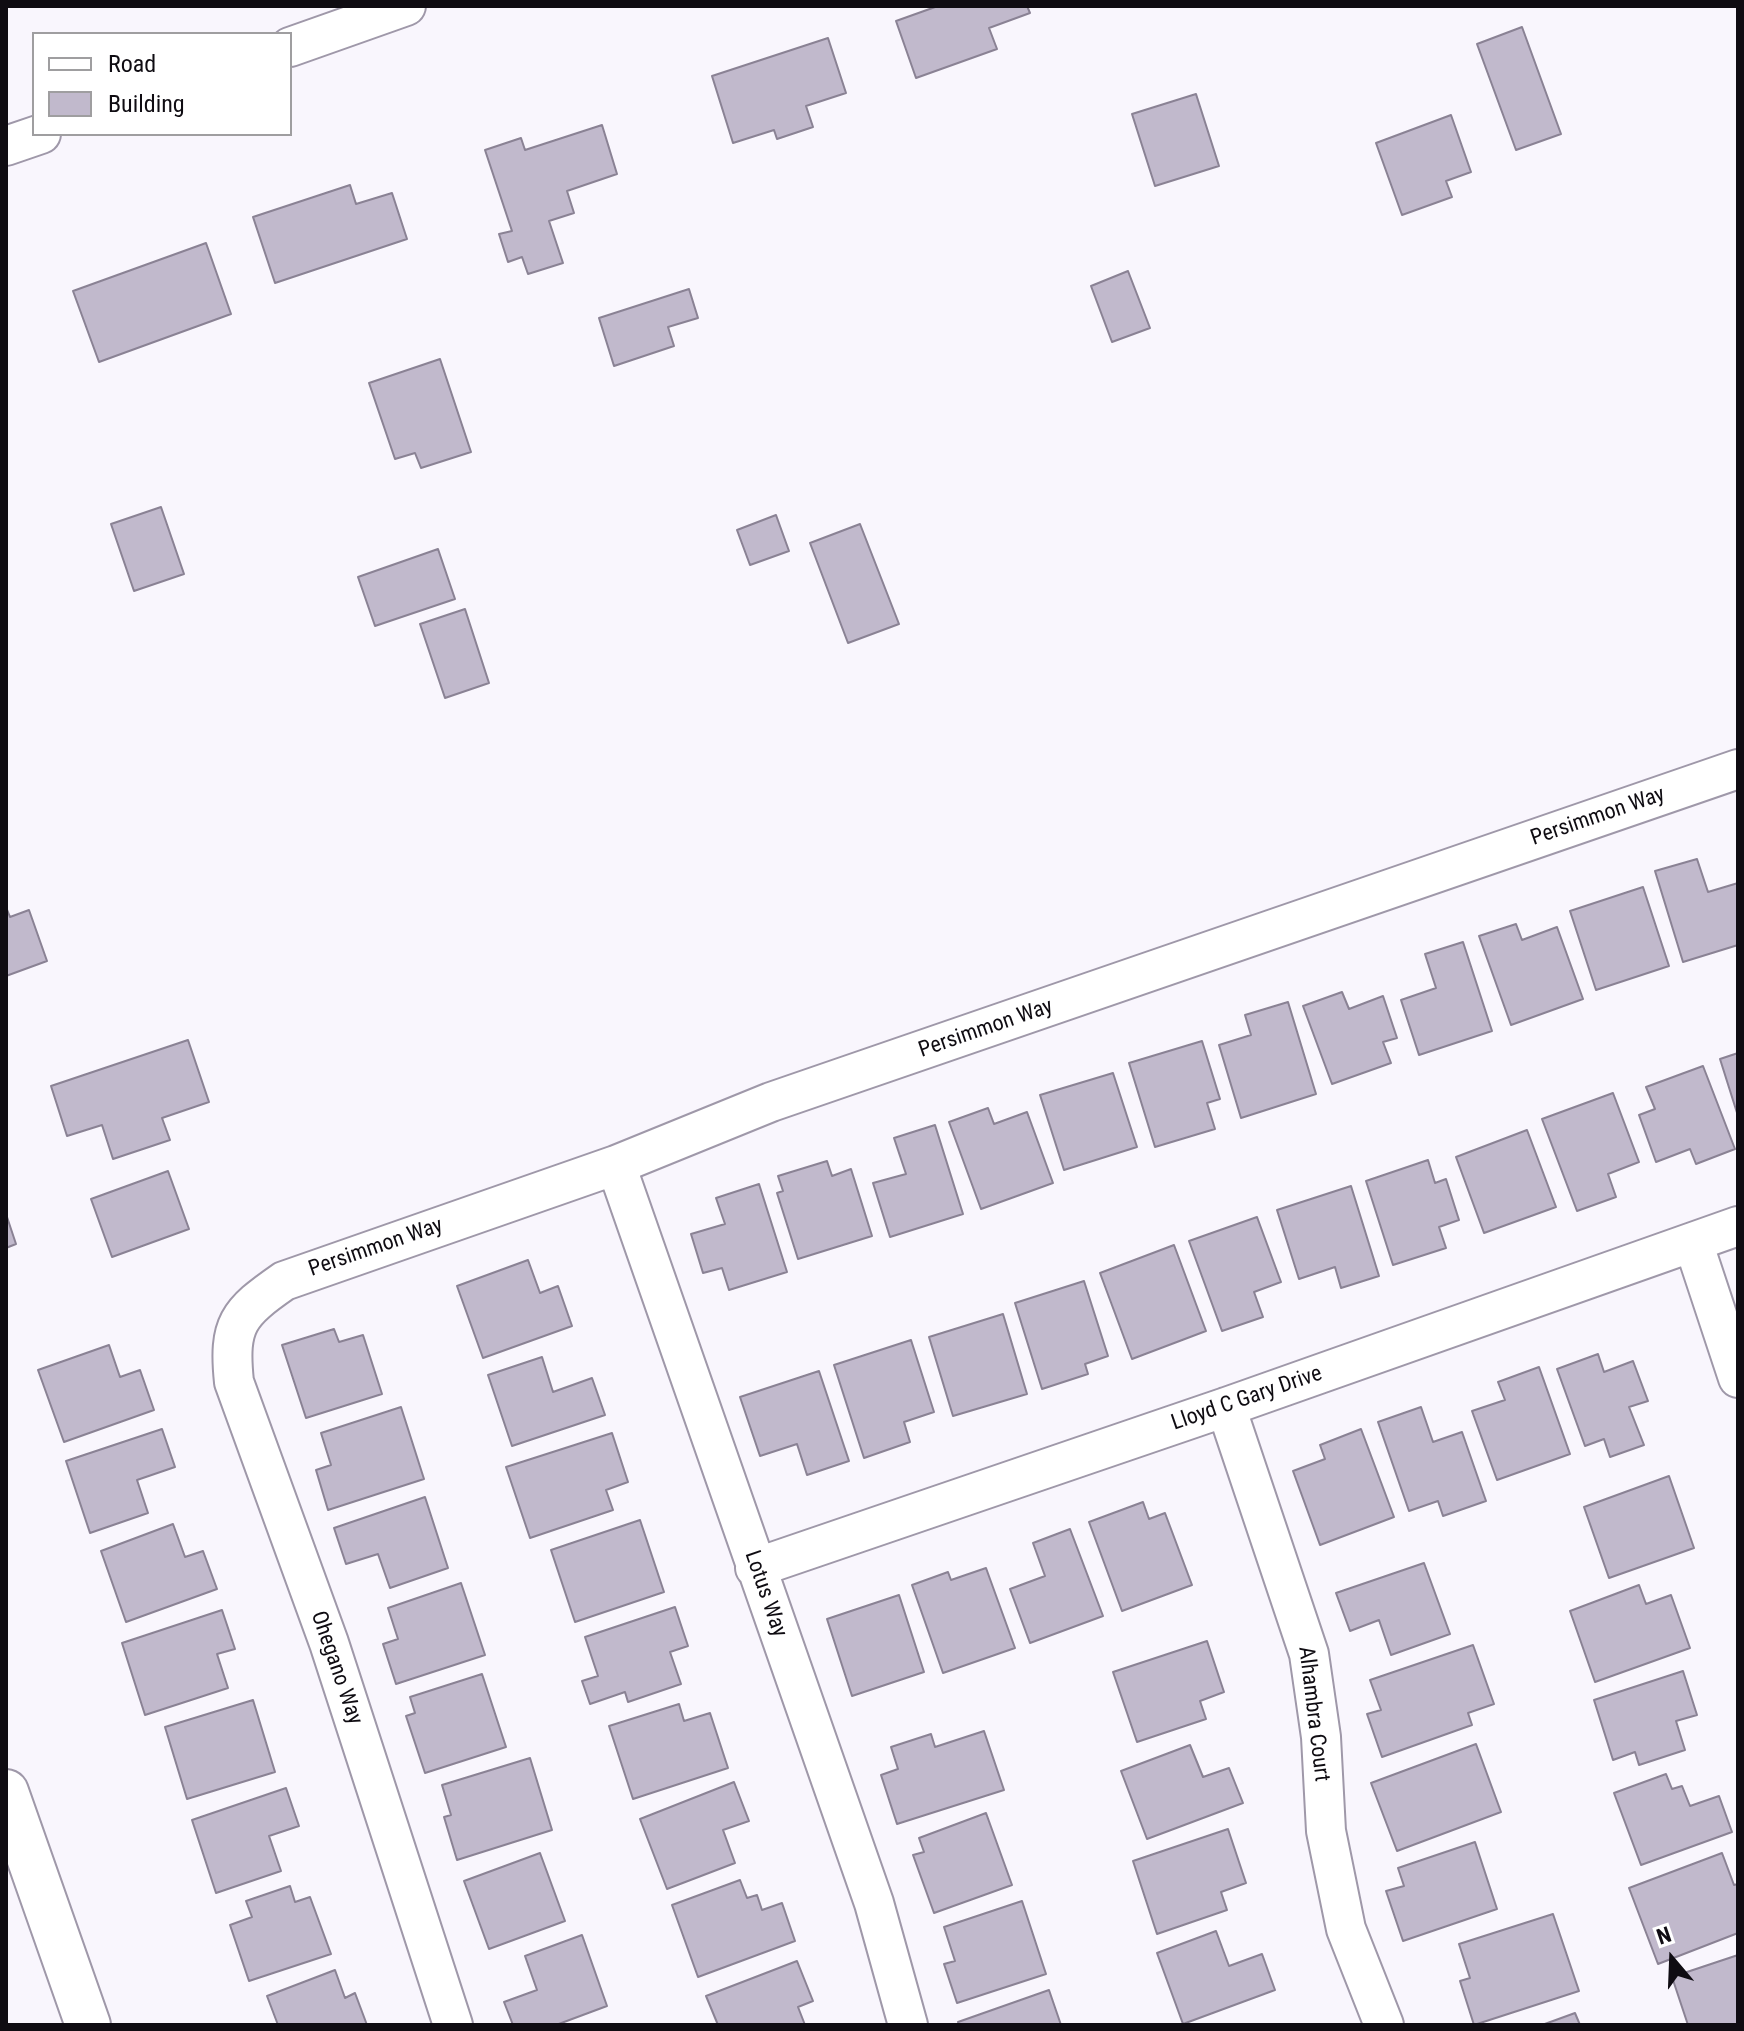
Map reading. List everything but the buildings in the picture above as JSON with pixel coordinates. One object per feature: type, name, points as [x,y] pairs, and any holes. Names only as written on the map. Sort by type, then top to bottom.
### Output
[{"type":"main road","points":[[6,1792],[88,2025]]},
{"type":"street","points":[[292,46],[406,6]]},
{"type":"street","points":[[6,146],[35,136]]},
{"type":"street","name":"Persimmon Way","points":[[246,1312],[255,1301],[284,1281],[616,1165],[771,1102],[1738,769]]},
{"type":"street","name":"Lotus Way","points":[[616,1165],[874,1903],[908,2025]]},
{"type":"street","name":"Lloyd C Gary Drive","points":[[755,1568],[1226,1407],[1738,1226]]},
{"type":"street","points":[[1693,1242],[1738,1378]]},
{"type":"street","name":"Ohegano Way","points":[[246,1312],[235,1330],[231,1349],[234,1382],[329,1643],[453,2025]]},
{"type":"street","name":"Alhambra Court","points":[[1226,1407],[1309,1654],[1321,1737],[1326,1831],[1331,1859],[1346,1929],[1384,2025]]}]
